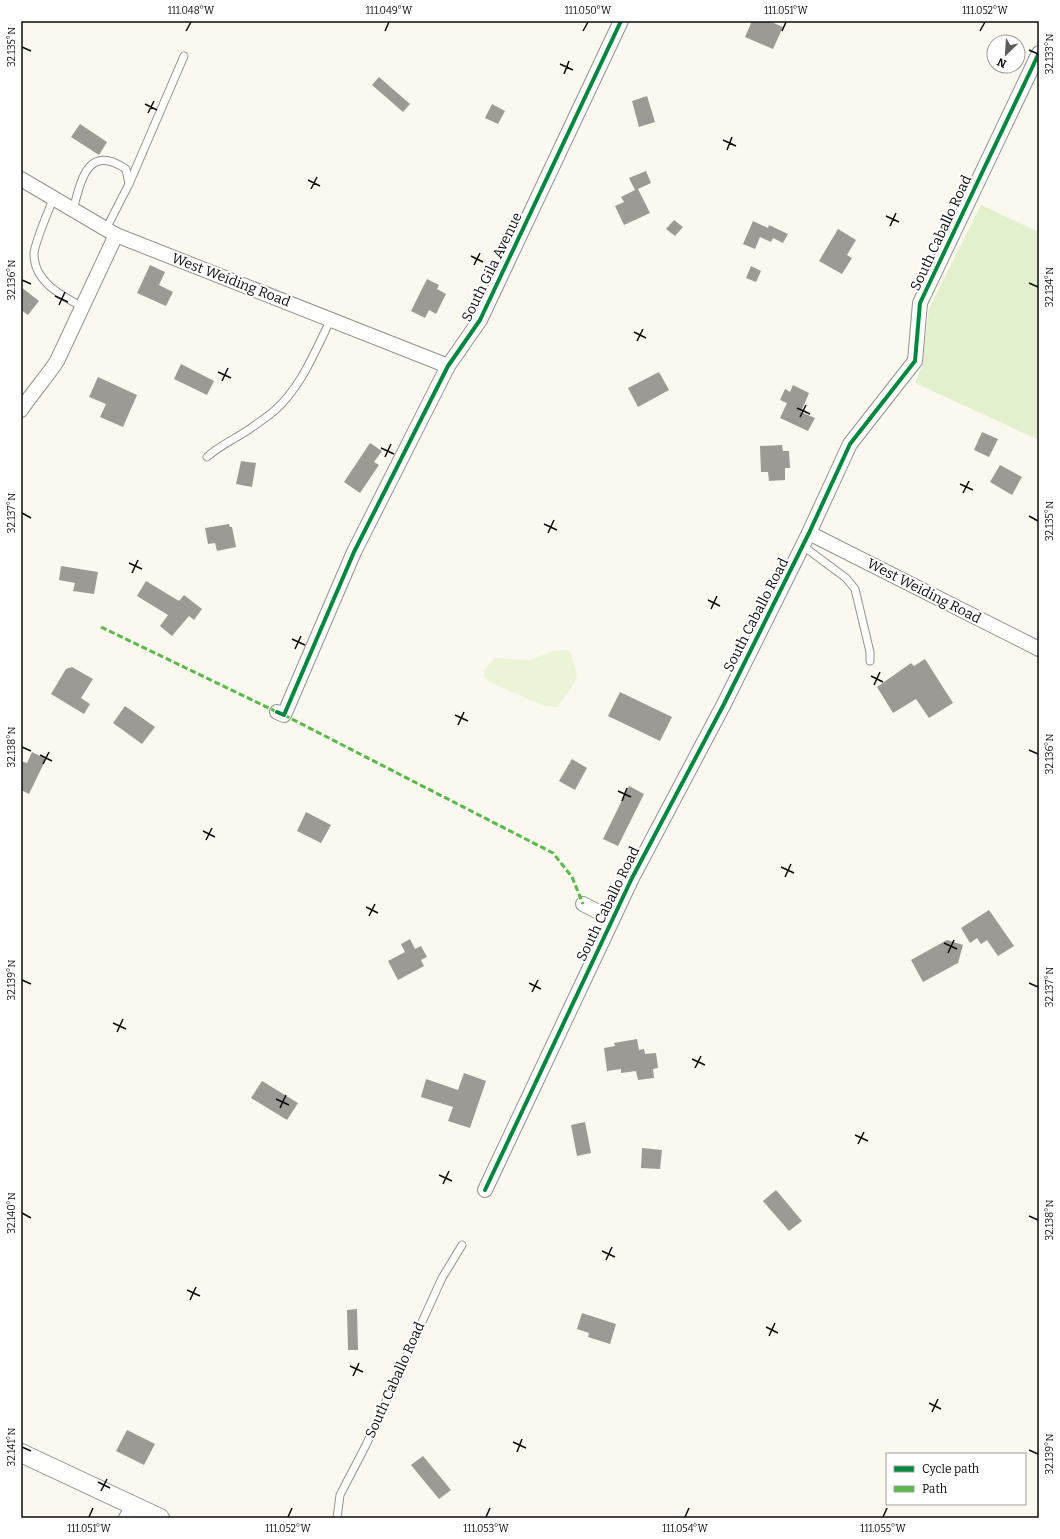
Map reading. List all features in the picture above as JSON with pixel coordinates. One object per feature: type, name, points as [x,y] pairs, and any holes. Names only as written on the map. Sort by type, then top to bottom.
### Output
[{"type":"street","name":"South Gila Avenue","points":[[280,713],[354,552],[448,366],[480,320],[621,21]]},
{"type":"street","name":"South Caballo Road","points":[[485,1190],[632,878],[724,704],[810,533],[850,444],[915,361],[920,303],[1039,53]]},
{"type":"street","name":"West Weiding Road","points":[[21,179],[111,232],[448,366]]},
{"type":"street","points":[[21,410],[32,393],[46,378],[57,361],[83,307],[111,232]]},
{"type":"street","name":"West Weiding Road","points":[[810,533],[1039,649]]},
{"type":"street","points":[[584,904],[612,919]]},
{"type":"street","points":[[21,1453],[129,1512],[160,1518]]},
{"type":"lane","points":[[111,232],[129,184],[184,56]]},
{"type":"lane","points":[[73,210],[82,176],[89,164],[97,162],[117,163],[126,169],[129,184]]},
{"type":"lane","points":[[53,199],[34,253],[36,268],[49,287],[83,307]]},
{"type":"lane","points":[[208,457],[216,448],[236,438],[286,400],[298,383],[331,319]]},
{"type":"lane","points":[[803,546],[846,578],[855,589],[870,652],[870,661]]},
{"type":"lane","name":"South Caballo Road","points":[[337,1518],[340,1495],[366,1445],[442,1278],[462,1245]]},
{"type":"green space","points":[[981,205],[1039,232],[1039,440],[915,383],[922,366],[929,308]]},
{"type":"green space","points":[[569,650],[576,670],[576,681],[558,707],[545,706],[489,682],[484,677],[485,669],[495,658],[530,660],[553,651]]},
{"type":"building","points":[[752,21],[769,21],[783,27],[773,49],[745,37]]},
{"type":"building","points":[[379,77],[410,104],[403,112],[372,85]]},
{"type":"building","points":[[647,96],[655,122],[639,127],[632,101]]},
{"type":"building","points":[[492,104],[505,111],[498,124],[485,118]]},
{"type":"building","points":[[80,124],[107,142],[99,155],[71,137]]},
{"type":"building","points":[[646,171],[651,183],[638,189],[650,213],[624,225],[615,206],[624,202],[621,197],[635,190],[629,178]]},
{"type":"building","points":[[674,220],[683,227],[675,236],[666,229]]},
{"type":"building","points":[[753,221],[768,228],[769,225],[788,234],[783,243],[773,238],[771,242],[760,237],[755,249],[743,244]]},
{"type":"building","points":[[838,229],[856,240],[847,255],[852,258],[842,274],[819,261]]},
{"type":"building","points":[[150,265],[165,272],[159,285],[173,292],[166,306],[137,293]]},
{"type":"building","points":[[751,266],[761,271],[756,282],[746,278]]},
{"type":"building","points":[[427,279],[439,285],[437,289],[446,294],[436,314],[429,310],[425,318],[411,311]]},
{"type":"building","points":[[21,287],[39,301],[28,315],[21,310]]},
{"type":"building","points":[[181,364],[214,381],[207,395],[174,379]]},
{"type":"building","points":[[659,372],[669,390],[638,407],[628,388]]},
{"type":"building","points":[[98,377],[137,395],[123,427],[100,417],[106,404],[89,397]]},
{"type":"building","points":[[793,385],[809,393],[801,412],[815,418],[808,431],[780,418],[787,403],[780,400],[785,389],[790,392]]},
{"type":"building","points":[[982,432],[998,439],[989,457],[974,450]]},
{"type":"building","points":[[370,443],[382,451],[374,462],[379,465],[360,493],[344,482]]},
{"type":"building","points":[[782,445],[783,451],[789,451],[790,468],[785,468],[785,480],[769,481],[768,472],[761,472],[760,446]]},
{"type":"building","points":[[241,461],[256,463],[252,487],[236,484]]},
{"type":"building","points":[[1000,465],[1022,477],[1012,495],[990,482]]},
{"type":"building","points":[[229,524],[230,527],[232,527],[236,547],[217,551],[215,543],[208,544],[205,528]]},
{"type":"building","points":[[61,566],[98,572],[94,594],[73,591],[75,583],[59,580]]},
{"type":"building","points":[[146,581],[179,601],[184,595],[202,609],[194,620],[189,616],[172,636],[160,626],[168,615],[137,596]]},
{"type":"building","points":[[925,659],[953,703],[929,718],[916,699],[893,713],[877,687],[911,663],[914,666]]},
{"type":"building","points":[[72,667],[93,679],[81,698],[90,704],[84,714],[51,694],[66,669]]},
{"type":"building","points":[[620,692],[672,717],[660,741],[608,716]]},
{"type":"building","points":[[125,706],[155,727],[142,744],[113,723]]},
{"type":"building","points":[[32,752],[46,759],[29,794],[21,790],[21,761],[27,763]]},
{"type":"building","points":[[572,759],[587,768],[575,790],[559,781]]},
{"type":"building","points":[[629,786],[644,794],[618,846],[603,839]]},
{"type":"building","points":[[306,812],[331,825],[321,843],[297,831]]},
{"type":"building","points":[[989,910],[1014,946],[998,956],[987,940],[981,944],[977,938],[970,943],[961,928]]},
{"type":"building","points":[[410,939],[415,949],[421,946],[427,957],[421,960],[424,966],[398,980],[388,961],[405,952],[401,944]]},
{"type":"building","points":[[947,940],[963,945],[958,963],[923,982],[911,960]]},
{"type":"building","points":[[637,1039],[639,1050],[644,1049],[645,1054],[656,1053],[658,1068],[653,1069],[654,1078],[638,1080],[636,1071],[621,1073],[621,1069],[607,1071],[604,1048],[615,1046],[614,1043]]},
{"type":"building","points":[[464,1073],[486,1081],[470,1128],[448,1121],[453,1107],[421,1097],[426,1079],[458,1090]]},
{"type":"building","points":[[262,1081],[298,1103],[287,1120],[251,1098]]},
{"type":"building","points":[[585,1122],[591,1153],[577,1156],[571,1125]]},
{"type":"building","points":[[642,1148],[662,1150],[660,1169],[641,1168]]},
{"type":"building","points":[[776,1190],[802,1221],[789,1231],[763,1201]]},
{"type":"building","points":[[357,1309],[358,1350],[348,1350],[347,1310]]},
{"type":"building","points":[[582,1313],[616,1324],[610,1344],[588,1337],[589,1333],[577,1329]]},
{"type":"building","points":[[127,1430],[155,1444],[144,1465],[116,1451]]},
{"type":"building","points":[[423,1456],[451,1490],[439,1499],[411,1465]]},
{"type":"marked path","points":[[101,627],[277,712]]},
{"type":"marked path","points":[[284,715],[553,853],[572,877],[583,904]]},
{"type":"cycle path","points":[[277,712],[284,715],[354,552],[448,366],[480,320],[621,21]]},
{"type":"cycle path","points":[[485,1190],[632,878],[724,704],[809,533],[850,444],[915,361],[920,303],[1039,53]]}]
